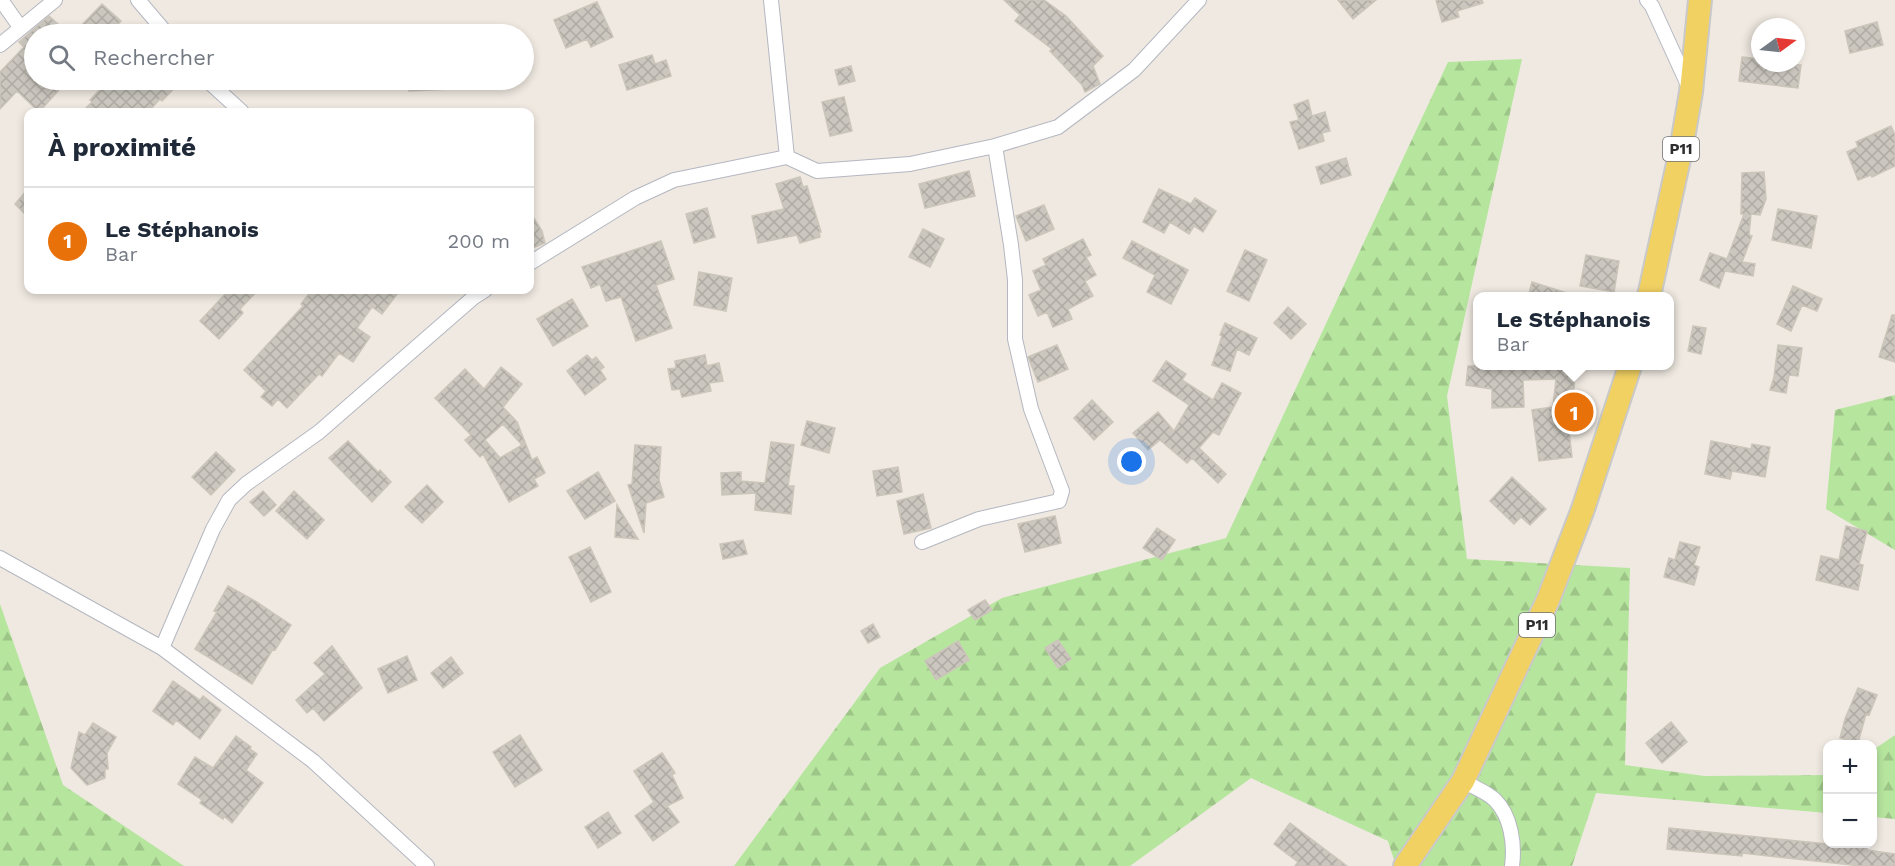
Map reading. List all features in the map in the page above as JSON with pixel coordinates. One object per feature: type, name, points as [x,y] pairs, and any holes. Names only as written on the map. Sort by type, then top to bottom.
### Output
[{"type":"main road","name":"P11","points":[[1650,292],[1681,150],[1691,92],[1701,0]]},
{"type":"main road","name":"P11","points":[[1405,866],[1463,781],[1548,600],[1583,509],[1629,370]]},
{"type":"street","points":[[1,0],[20,27]]},
{"type":"street","points":[[0,45],[55,0]]},
{"type":"street","points":[[138,0],[158,24]]},
{"type":"street","points":[[771,0],[787,158]]},
{"type":"street","points":[[534,260],[635,198],[674,180],[787,158],[817,171],[910,164],[995,146],[1058,127],[1134,70],[1199,0]]},
{"type":"street","points":[[1647,0],[1652,6],[1691,92]]},
{"type":"street","points":[[218,90],[238,108]]},
{"type":"street","points":[[922,542],[979,519],[1059,501],[1062,491],[1031,409],[1015,339],[1015,280],[995,146]]},
{"type":"street","points":[[162,648],[213,529],[229,501],[246,484],[319,432],[472,294]]},
{"type":"street","points":[[0,558],[162,648],[313,761],[427,866]]},
{"type":"street","points":[[1463,781],[1494,799],[1507,815],[1514,853],[1512,866]]},
{"type":"green space","points":[[1522,59],[1447,396],[1467,559],[1630,568],[1625,765],[1704,776],[1823,775],[1823,813],[1596,793],[1572,866],[1396,866],[1388,841],[1251,778],[1130,866],[734,866],[880,668],[1002,598],[1226,538],[1448,62]]},
{"type":"green space","points":[[1895,395],[1895,550],[1826,509],[1835,410]]},
{"type":"green space","points":[[0,604],[63,785],[184,866],[0,866]]},
{"type":"green space","points":[[1895,735],[1895,819],[1877,817],[1877,747]]},
{"type":"building","points":[[1004,0],[1044,0],[1066,16],[1103,56],[1093,66],[1100,84],[1085,92],[1082,85],[1050,51],[1052,49],[1015,21],[1020,15]]},
{"type":"building","points":[[1338,0],[1376,0],[1353,19]]},
{"type":"building","points":[[1436,0],[1482,0],[1483,3],[1457,11],[1459,17],[1442,22]]},
{"type":"building","points":[[597,2],[613,37],[591,47],[587,39],[566,48],[554,20]]},
{"type":"building","points":[[102,4],[121,21],[118,24],[83,24]]},
{"type":"building","points":[[49,16],[58,24],[40,24]]},
{"type":"building","points":[[1877,22],[1883,45],[1850,53],[1845,31]]},
{"type":"building","points":[[24,38],[24,47],[19,42]]},
{"type":"building","points":[[24,47],[24,90],[59,90],[43,108],[35,108],[17,91],[0,109],[0,72]]},
{"type":"building","points":[[652,55],[655,64],[666,60],[671,76],[627,90],[619,65]]},
{"type":"building","points":[[1742,57],[1751,58],[1751,72],[1800,72],[1798,88],[1739,81]]},
{"type":"building","points":[[851,66],[855,81],[839,85],[835,70]]},
{"type":"building","points":[[100,90],[172,90],[152,108],[86,108],[92,102],[90,100]]},
{"type":"building","points":[[844,97],[852,131],[830,136],[822,102]]},
{"type":"building","points":[[1308,100],[1312,116],[1325,112],[1330,131],[1322,133],[1324,141],[1299,149],[1290,122],[1299,120],[1294,105]]},
{"type":"building","points":[[1891,126],[1895,135],[1895,166],[1872,177],[1871,175],[1858,180],[1847,152],[1858,147],[1856,142]]},
{"type":"building","points":[[1346,158],[1351,175],[1321,184],[1316,167]]},
{"type":"building","points":[[969,171],[975,196],[925,208],[919,184]]},
{"type":"building","points":[[1764,172],[1766,199],[1760,215],[1751,214],[1749,235],[1752,236],[1742,262],[1755,264],[1753,276],[1725,271],[1719,288],[1700,280],[1710,253],[1727,259],[1744,214],[1741,214],[1742,173]]},
{"type":"building","points":[[800,177],[803,187],[807,186],[821,232],[819,232],[820,237],[800,243],[797,235],[758,243],[752,216],[784,209],[776,184]]},
{"type":"building","points":[[1159,189],[1191,204],[1195,198],[1216,211],[1203,232],[1194,226],[1189,234],[1170,222],[1164,233],[1143,222]]},
{"type":"building","points":[[24,194],[24,213],[15,204]]},
{"type":"building","points":[[1044,205],[1054,229],[1026,241],[1016,216]]},
{"type":"building","points":[[707,208],[715,237],[694,243],[686,214]]},
{"type":"building","points":[[1778,209],[1817,216],[1811,248],[1772,240]]},
{"type":"building","points":[[534,218],[542,231],[545,243],[534,247]]},
{"type":"building","points":[[923,229],[944,239],[930,267],[909,257]]},
{"type":"building","points":[[1083,239],[1091,255],[1086,257],[1096,275],[1085,281],[1093,296],[1068,309],[1072,319],[1053,327],[1047,312],[1038,316],[1029,295],[1041,290],[1033,271],[1046,265],[1043,259]]},
{"type":"building","points":[[661,241],[674,279],[656,285],[672,328],[636,341],[621,297],[606,301],[600,284],[591,288],[582,267]]},
{"type":"building","points":[[1132,241],[1188,270],[1171,304],[1147,292],[1155,275],[1123,258]]},
{"type":"building","points":[[1245,250],[1267,260],[1249,301],[1227,291]]},
{"type":"building","points":[[1586,255],[1619,261],[1614,292],[1580,286]]},
{"type":"building","points":[[699,272],[732,278],[726,311],[694,305]]},
{"type":"building","points":[[1532,282],[1564,292],[1529,292]]},
{"type":"building","points":[[1793,286],[1822,299],[1817,311],[1802,305],[1791,331],[1777,324]]},
{"type":"building","points":[[225,294],[254,294],[240,309],[243,313],[219,339],[200,321]]},
{"type":"building","points":[[309,294],[397,294],[382,314],[372,307],[357,328],[370,337],[353,362],[339,353],[322,376],[319,374],[287,408],[278,399],[272,406],[261,397],[266,391],[244,370],[303,306],[301,304]]},
{"type":"building","points":[[572,299],[588,326],[553,346],[537,319]]},
{"type":"building","points":[[1288,307],[1306,324],[1291,339],[1274,323]]},
{"type":"building","points":[[1892,315],[1895,315],[1895,362],[1879,357]]},
{"type":"building","points":[[1225,323],[1257,338],[1249,355],[1237,349],[1230,371],[1212,365]]},
{"type":"building","points":[[1693,326],[1706,328],[1701,354],[1688,351]]},
{"type":"building","points":[[1057,345],[1068,369],[1038,382],[1028,357]]},
{"type":"building","points":[[1778,345],[1802,348],[1798,376],[1789,375],[1786,393],[1770,390]]},
{"type":"building","points":[[587,355],[592,360],[596,357],[604,367],[600,370],[606,379],[585,395],[567,371]]},
{"type":"building","points":[[705,355],[707,366],[719,363],[723,381],[709,383],[711,391],[682,397],[680,389],[672,390],[668,369],[676,368],[675,361]]},
{"type":"building","points":[[1166,361],[1186,374],[1182,380],[1213,400],[1222,383],[1241,393],[1219,435],[1213,432],[1199,448],[1226,474],[1218,483],[1192,458],[1187,463],[1160,440],[1148,450],[1133,433],[1158,412],[1174,431],[1189,405],[1153,381]]},
{"type":"building","points":[[1468,366],[1473,366],[1473,370],[1565,370],[1565,373],[1575,373],[1573,405],[1566,405],[1572,457],[1539,461],[1532,410],[1553,407],[1556,379],[1523,380],[1524,407],[1492,408],[1492,389],[1466,385]]},
{"type":"building","points":[[501,367],[522,384],[503,407],[517,422],[532,460],[537,457],[545,473],[534,479],[538,486],[509,502],[483,454],[480,457],[465,440],[471,435],[435,398],[465,369],[484,389]],"holes":[[[503,424],[522,445],[500,458],[485,440]]]},
{"type":"building","points":[[1092,400],[1113,422],[1094,440],[1074,418]]},
{"type":"building","points":[[807,421],[835,428],[829,453],[801,445]]},
{"type":"building","points":[[348,441],[391,482],[372,502],[329,458]]},
{"type":"building","points":[[1711,441],[1751,449],[1752,444],[1770,447],[1765,477],[1732,471],[1730,479],[1705,474]]},
{"type":"building","points":[[771,442],[794,445],[788,486],[794,486],[791,514],[755,510],[756,493],[722,495],[721,473],[741,472],[741,481],[765,483]]},
{"type":"building","points":[[635,445],[661,447],[659,480],[664,497],[646,503],[644,533],[628,485],[632,484]]},
{"type":"building","points":[[216,452],[235,470],[211,495],[192,477]]},
{"type":"building","points":[[898,467],[902,492],[877,496],[873,471]]},
{"type":"building","points":[[598,472],[615,501],[585,519],[567,491]]},
{"type":"building","points":[[1512,477],[1546,509],[1530,525],[1521,517],[1514,524],[1490,501]]},
{"type":"building","points":[[427,485],[443,502],[422,523],[405,507]]},
{"type":"building","points":[[263,491],[276,505],[264,516],[250,502]]},
{"type":"building","points":[[294,491],[324,520],[307,539],[276,511]]},
{"type":"building","points":[[923,494],[931,528],[904,534],[897,501]]},
{"type":"building","points":[[617,505],[638,539],[615,537]]},
{"type":"building","points":[[1055,516],[1061,543],[1025,552],[1018,524]]},
{"type":"building","points":[[1846,526],[1867,531],[1859,564],[1863,565],[1858,590],[1816,580],[1821,556],[1839,560]]},
{"type":"building","points":[[1157,528],[1175,540],[1162,560],[1143,548]]},
{"type":"building","points":[[743,540],[747,554],[723,559],[720,544]]},
{"type":"building","points":[[1680,542],[1700,547],[1694,565],[1699,567],[1694,585],[1664,577],[1669,558],[1675,560]]},
{"type":"building","points":[[590,547],[611,592],[591,602],[569,557]]},
{"type":"building","points":[[228,586],[291,625],[252,684],[195,649],[217,612],[214,611]]},
{"type":"building","points":[[985,600],[992,610],[975,620],[968,610]]},
{"type":"building","points":[[873,624],[880,637],[868,643],[861,631]]},
{"type":"building","points":[[1058,640],[1071,659],[1058,668],[1045,648]]},
{"type":"building","points":[[958,641],[969,660],[936,680],[925,661]]},
{"type":"building","points":[[332,646],[362,688],[324,721],[313,708],[307,713],[296,700],[325,674],[314,663]]},
{"type":"building","points":[[407,656],[417,680],[388,693],[378,669]]},
{"type":"building","points":[[451,657],[463,673],[443,688],[431,673]]},
{"type":"building","points":[[173,681],[200,700],[203,696],[221,710],[200,739],[176,720],[173,725],[153,711]]},
{"type":"building","points":[[1858,688],[1877,695],[1869,715],[1866,714],[1859,740],[1840,738]]},
{"type":"building","points":[[1671,722],[1687,742],[1662,763],[1646,743]]},
{"type":"building","points":[[93,723],[116,737],[107,753],[108,769],[105,769],[105,778],[87,785],[71,768],[79,732],[85,735]]},
{"type":"building","points":[[520,735],[542,770],[515,787],[493,752]]},
{"type":"building","points":[[236,736],[257,754],[246,770],[263,783],[232,823],[200,803],[202,800],[178,784],[195,757],[213,768]]},
{"type":"building","points":[[662,753],[675,773],[672,775],[683,798],[667,806],[679,822],[653,841],[635,816],[654,802],[634,771]]},
{"type":"building","points":[[608,812],[621,833],[598,848],[585,827]]},
{"type":"building","points":[[1290,823],[1347,866],[1295,866],[1298,862],[1274,844]]},
{"type":"building","points":[[1669,828],[1823,844],[1823,848],[1867,848],[1867,850],[1895,854],[1895,866],[1861,866],[1742,853],[1742,856],[1667,849]]},
{"type":"place","name":"Le Stéphanois","points":[[1574,412]]}]
